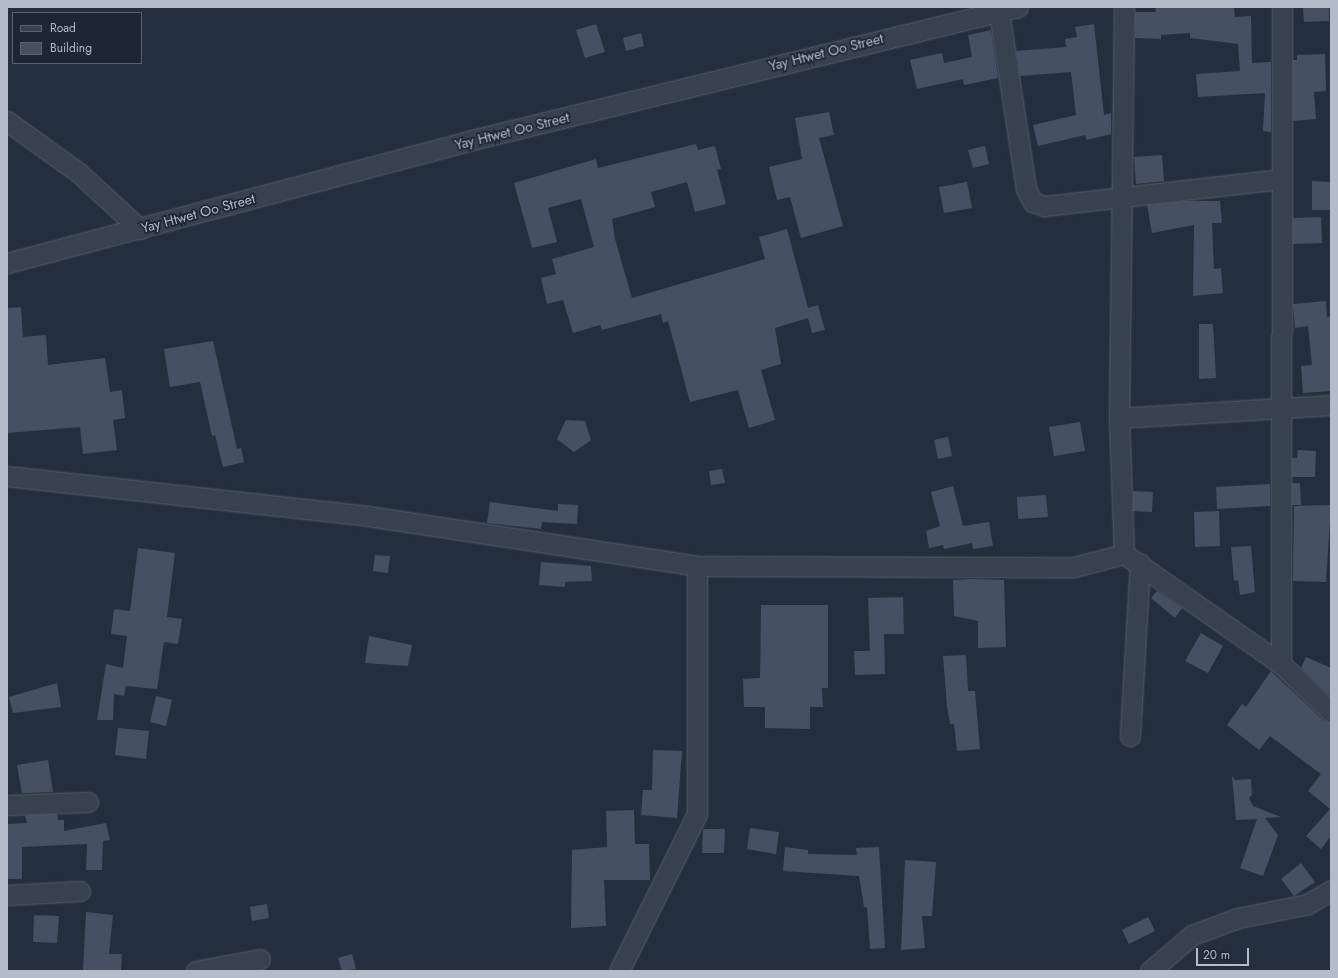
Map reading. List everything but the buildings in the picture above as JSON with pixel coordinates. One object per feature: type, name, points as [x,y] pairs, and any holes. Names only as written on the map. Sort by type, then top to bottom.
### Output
[{"type":"street","name":"Yay Htwet Oo Street","points":[[7,264],[472,140],[1018,7]]},
{"type":"street","points":[[1124,7],[1119,418],[1132,559],[1130,736]]},
{"type":"street","points":[[1281,664],[1284,408],[1281,179],[1282,7]]},
{"type":"street","points":[[999,12],[1026,189],[1033,202],[1044,206],[1122,195],[1281,179]]},
{"type":"street","points":[[7,121],[79,173],[140,229]]},
{"type":"street","points":[[1119,418],[1331,405]]},
{"type":"street","points":[[7,476],[368,516],[697,566],[1074,567],[1132,559],[1281,664],[1331,712]]},
{"type":"street","points":[[619,971],[697,814],[697,566]]},
{"type":"street","points":[[7,805],[88,802]]},
{"type":"street","points":[[1150,971],[1192,935],[1238,918],[1308,904],[1331,890]]},
{"type":"street","points":[[7,895],[80,891]]},
{"type":"street","points":[[196,971],[260,959]]}]
